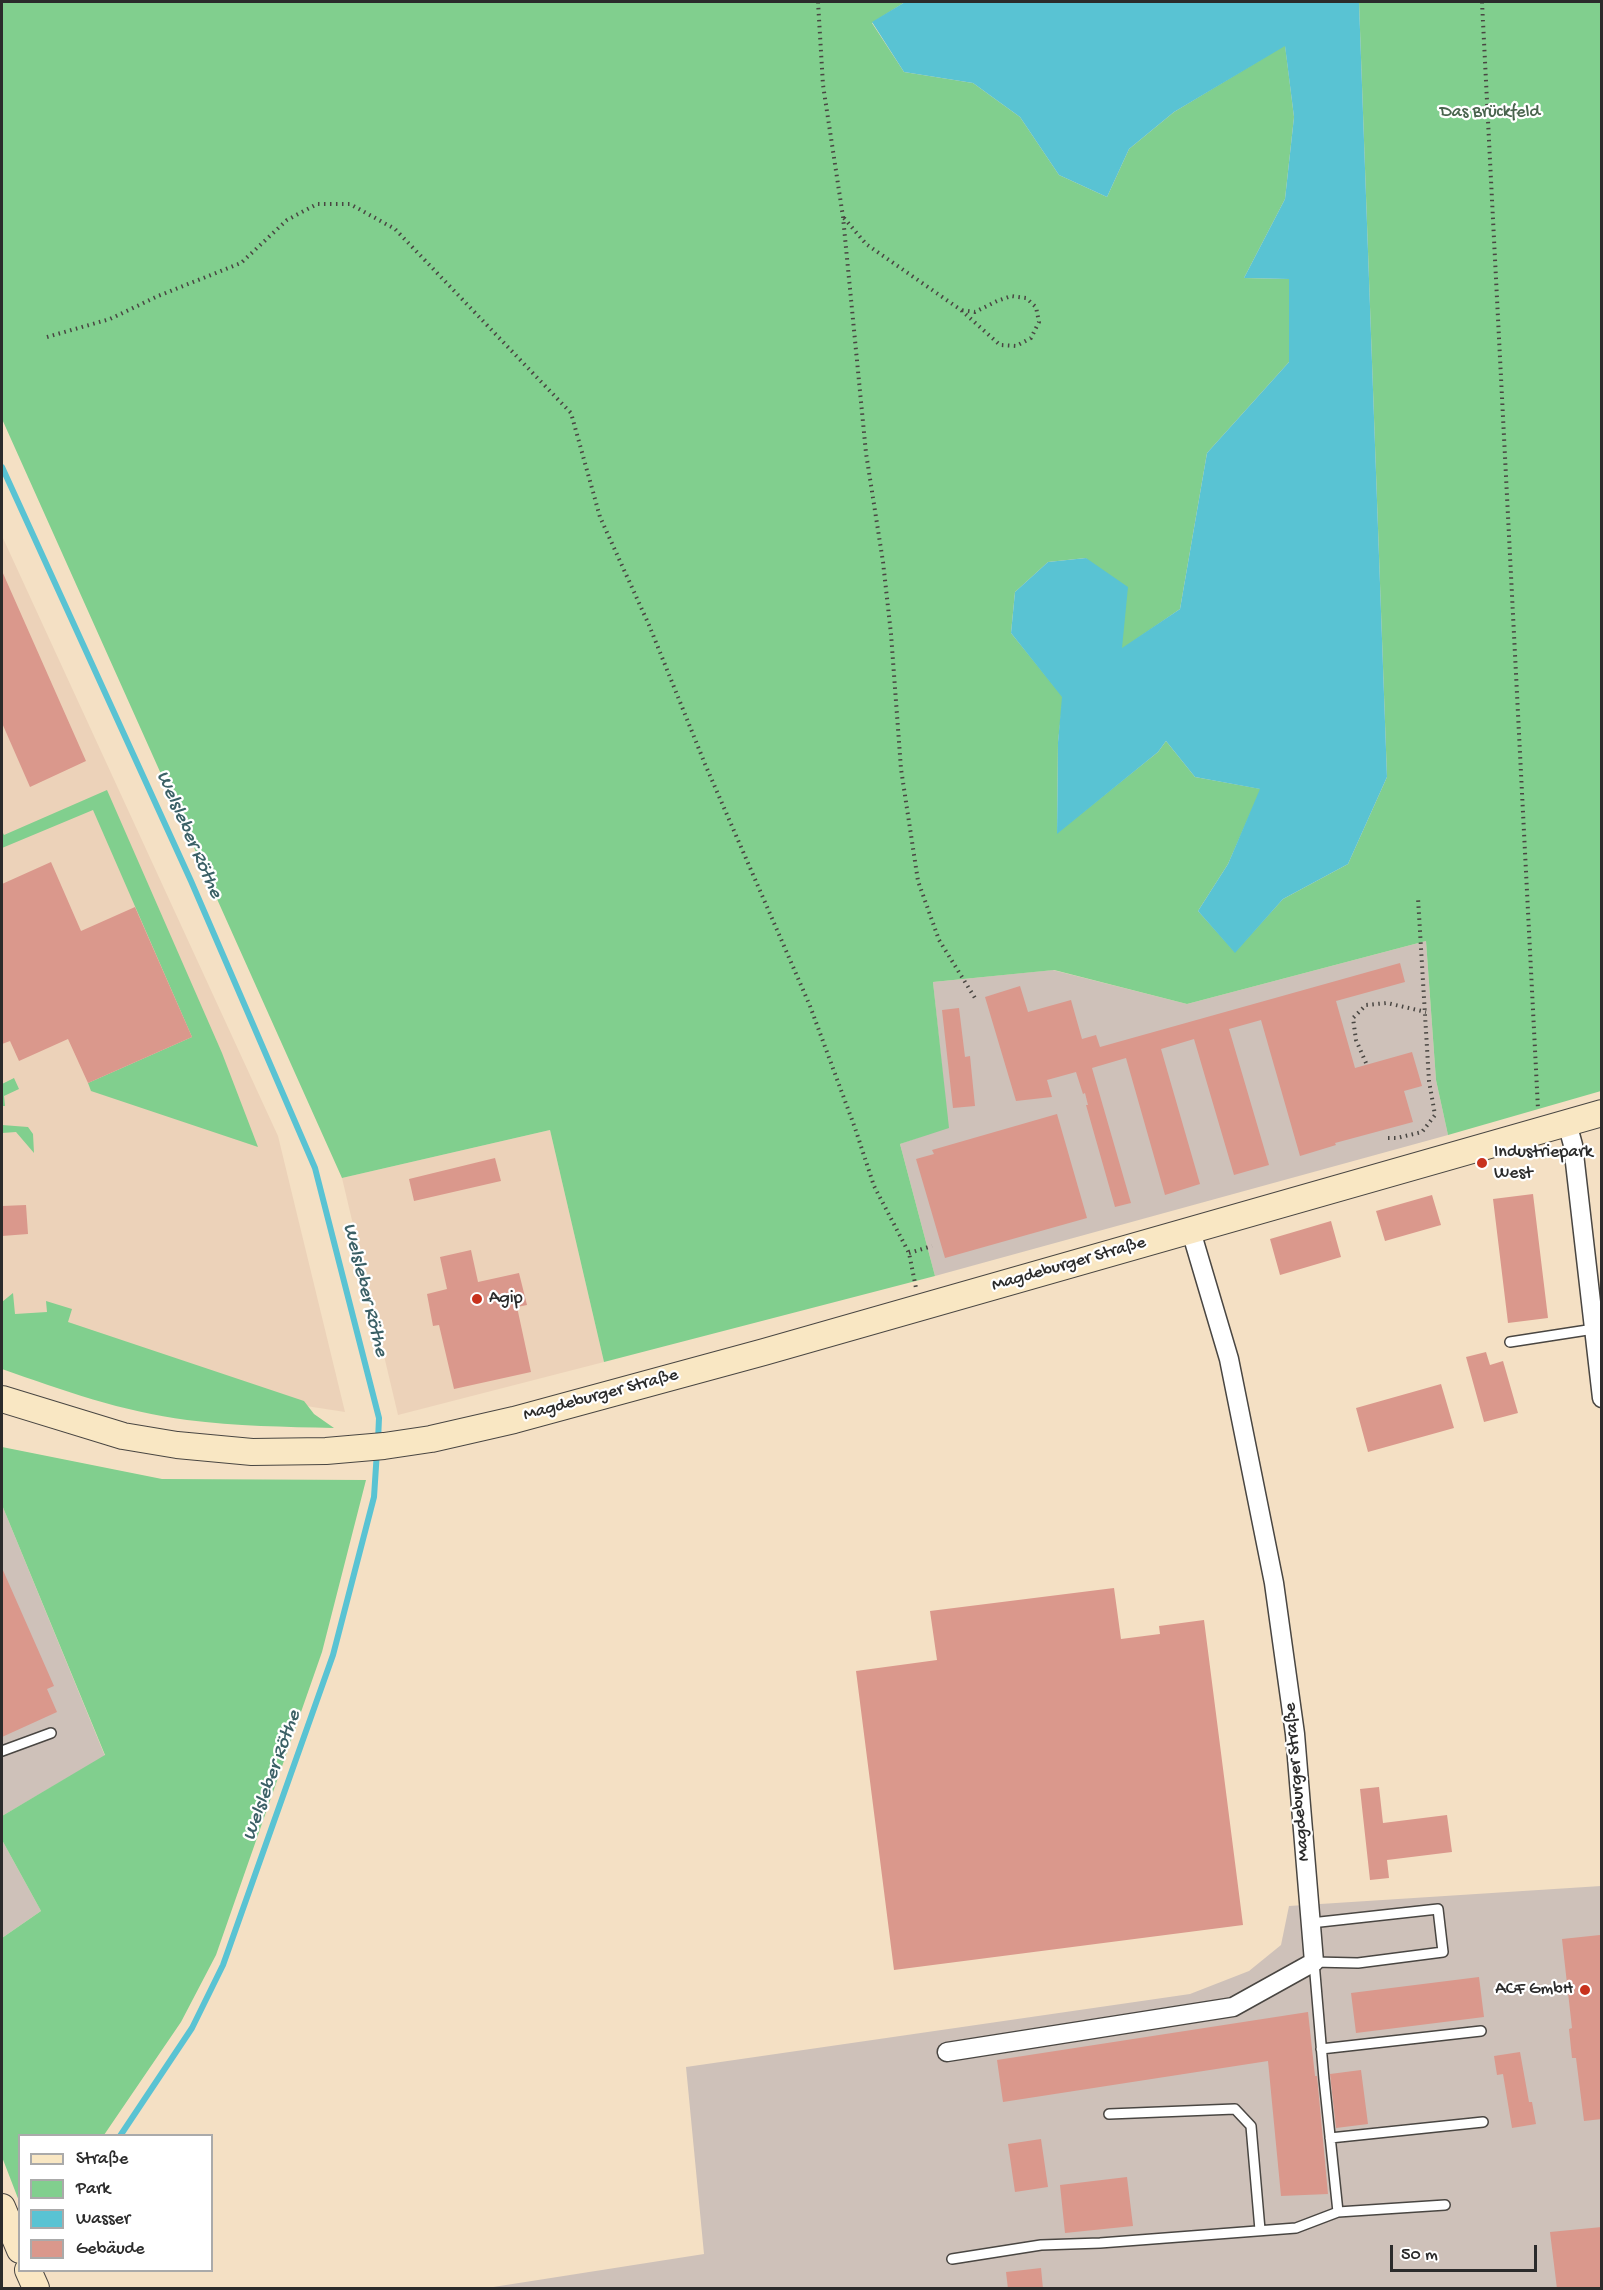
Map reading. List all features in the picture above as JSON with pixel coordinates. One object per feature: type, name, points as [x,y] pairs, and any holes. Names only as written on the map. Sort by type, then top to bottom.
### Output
[{"type":"main road","name":"Magdeburger Straße","points":[[2,1399],[123,1436],[177,1445],[252,1452],[353,1450],[431,1439],[524,1417],[922,1307],[1602,1113]]},
{"type":"main road","points":[[2,2207],[18,2245]]},
{"type":"main road","points":[[28,2272],[36,2289]]},
{"type":"street","points":[[1567,1123],[1574,1152],[1597,1334],[1602,1398]]},
{"type":"street","name":"Magdeburger Straße","points":[[1191,1231],[1229,1359],[1275,1583],[1295,1734],[1314,1962]]},
{"type":"street","points":[[947,2052],[1233,2007],[1314,1962]]},
{"type":"lane","points":[[1510,1342],[1597,1334]]},
{"type":"lane","points":[[2,1751],[51,1733]]},
{"type":"lane","points":[[1311,1923],[1438,1909],[1443,1952],[1358,1963],[1314,1962],[1338,2212]]},
{"type":"lane","points":[[1321,2049],[1481,2031]]},
{"type":"lane","points":[[1109,2114],[1235,2109],[1251,2126],[1260,2230]]},
{"type":"lane","points":[[1330,2138],[1483,2122]]},
{"type":"lane","points":[[952,2259],[1041,2245],[1100,2243],[1296,2228],[1338,2212],[1445,2205]]},
{"type":"path","points":[[818,2],[823,86],[843,217],[866,453],[890,624],[901,769],[918,881],[939,940],[975,998]]},
{"type":"path","points":[[1482,2],[1538,1116],[1542,1130]]},
{"type":"path","points":[[47,337],[110,319],[158,296],[241,263],[286,220],[317,204],[350,204],[396,229],[571,413],[600,518],[649,625],[705,764],[810,1006],[874,1186],[909,1253],[922,1307]]},
{"type":"path","points":[[843,217],[866,244],[961,310],[1000,345],[1016,346],[1031,338],[1039,322],[1036,307],[1026,298],[1011,296],[997,300],[975,312],[961,310]]},
{"type":"path","points":[[1388,1138],[1422,1132],[1435,1115],[1429,1081],[1418,898]]},
{"type":"path","points":[[1366,1063],[1356,1040],[1353,1018],[1366,1005],[1387,1003],[1426,1012]]},
{"type":"path","points":[[909,1253],[932,1246]]},
{"type":"shaded area","points":[[2,536],[278,1136],[345,1412],[2,1361]]},
{"type":"shaded area","points":[[1426,941],[1436,1080],[1448,1135],[935,1276],[900,1144],[948,1127],[933,982],[1053,970],[1187,1004]]},
{"type":"shaded area","points":[[550,1130],[604,1362],[398,1415],[342,1178]]},
{"type":"shaded area","points":[[2,1505],[105,1756],[2,1816]]},
{"type":"shaded area","points":[[2,1840],[41,1911],[2,1938]]},
{"type":"shaded area","points":[[1601,1886],[1601,2288],[487,2288],[704,2254],[686,2067],[1190,1994],[1249,1971],[1281,1945],[1289,1906]]},
{"type":"green space","name":"Das Brückfeld","points":[[2,2],[905,2],[872,23],[904,72],[973,83],[1020,117],[1059,175],[1107,197],[1129,149],[1174,112],[1285,45],[1294,117],[1285,199],[1244,278],[1289,279],[1289,362],[1207,453],[1180,609],[1122,649],[1086,558],[1048,562],[1015,592],[1011,633],[1063,697],[1058,742],[1057,833],[1158,752],[1166,741],[1195,777],[1261,789],[1228,864],[1198,911],[1235,952],[1283,899],[1348,864],[1387,777],[1359,2],[1601,2],[1601,1091],[1448,1135],[1436,1080],[1426,941],[1187,1004],[1054,970],[933,982],[949,1128],[900,1144],[935,1276],[604,1362],[550,1130],[342,1178],[2,419]]},
{"type":"green space","points":[[107,790],[222,1053],[258,1147],[91,1091],[88,1083],[192,1037],[93,810],[2,848],[2,831],[4,835]]},
{"type":"green space","points":[[14,1078],[19,1089],[4,1096],[5,1106],[2,1106],[2,1084]]},
{"type":"green space","points":[[2,1125],[28,1127],[33,1134],[34,1153],[16,1132],[2,1133]]},
{"type":"green space","points":[[13,1293],[15,1314],[47,1312],[46,1301],[72,1309],[68,1322],[304,1401],[314,1414],[334,1428],[205,1422],[140,1412],[47,1385],[2,1369],[2,1302]]},
{"type":"green space","points":[[2,1447],[162,1479],[366,1480],[322,1652],[216,1955],[181,2022],[105,2134],[18,2134],[18,2198],[2,2157],[2,1938],[41,1911],[2,1840],[2,1816],[105,1755],[2,1505]]},
{"type":"water","points":[[905,2],[1359,2],[1387,777],[1348,864],[1283,899],[1235,953],[1198,911],[1228,864],[1260,789],[1195,777],[1166,741],[1158,752],[1057,834],[1058,742],[1062,697],[1011,633],[1015,592],[1048,562],[1086,558],[1128,587],[1122,648],[1180,609],[1207,453],[1289,362],[1289,279],[1244,278],[1285,199],[1294,117],[1285,46],[1174,112],[1129,149],[1107,197],[1059,175],[1020,117],[973,83],[904,72],[872,22]]},
{"type":"building","points":[[2,571],[86,761],[30,787],[2,723]]},
{"type":"building","points":[[51,862],[81,931],[135,907],[192,1037],[88,1083],[68,1039],[19,1061],[10,1041],[2,1044],[2,884]]},
{"type":"building","points":[[1400,963],[1405,982],[1336,1001],[1355,1068],[1412,1052],[1422,1086],[1404,1091],[1413,1122],[1335,1143],[1336,1145],[1300,1156],[1261,1020],[1229,1029],[1269,1165],[1234,1175],[1194,1039],[1161,1049],[1200,1184],[1165,1195],[1126,1058],[1092,1068],[1131,1203],[1115,1207],[1086,1105],[1088,1105],[1085,1093],[1083,1094],[1076,1072],[1047,1080],[1052,1097],[1016,1101],[985,997],[1020,986],[1028,1012],[1071,1000],[1082,1039],[1096,1035],[1100,1047]]},
{"type":"building","points":[[959,1008],[965,1057],[970,1056],[975,1106],[953,1108],[942,1010]]},
{"type":"building","points":[[1057,1114],[1087,1218],[945,1258],[916,1159],[934,1154],[932,1150]]},
{"type":"building","points":[[495,1158],[501,1181],[414,1201],[409,1179]]},
{"type":"building","points":[[1533,1194],[1548,1318],[1508,1323],[1493,1199]]},
{"type":"building","points":[[1432,1195],[1441,1225],[1385,1241],[1376,1211]]},
{"type":"building","points":[[26,1205],[28,1234],[2,1236],[2,1206]]},
{"type":"building","points":[[1331,1221],[1341,1257],[1280,1275],[1270,1239]]},
{"type":"building","points":[[471,1250],[478,1282],[519,1273],[527,1305],[517,1307],[531,1372],[454,1389],[439,1325],[433,1326],[427,1294],[447,1289],[440,1257]]},
{"type":"building","points":[[1486,1352],[1490,1365],[1503,1361],[1518,1413],[1484,1422],[1466,1357]]},
{"type":"building","points":[[1441,1384],[1454,1428],[1368,1452],[1356,1408]]},
{"type":"building","points":[[2,1568],[54,1686],[47,1689],[57,1712],[2,1737]]},
{"type":"building","points":[[1114,1588],[1121,1639],[1160,1634],[1159,1626],[1204,1620],[1243,1925],[894,1970],[856,1671],[937,1660],[930,1611]]},
{"type":"building","points":[[1379,1787],[1383,1823],[1447,1815],[1452,1852],[1387,1860],[1389,1878],[1370,1880],[1360,1789]]},
{"type":"building","name":"ACF GmbH","points":[[1600,1935],[1602,1951],[1602,2119],[1584,2121],[1576,2058],[1572,2058],[1569,2029],[1572,2028],[1562,1939]]},
{"type":"building","points":[[1479,1977],[1484,2017],[1356,2033],[1351,1993]]},
{"type":"building","points":[[1308,2012],[1315,2076],[1317,2076],[1328,2194],[1281,2196],[1268,2061],[1003,2102],[997,2060]]},
{"type":"building","points":[[1520,2052],[1529,2102],[1532,2102],[1536,2124],[1512,2128],[1503,2074],[1497,2075],[1494,2056]]},
{"type":"building","points":[[1361,2070],[1368,2124],[1336,2128],[1330,2074]]},
{"type":"building","points":[[1041,2139],[1048,2187],[1015,2192],[1008,2144]]},
{"type":"building","points":[[1127,2177],[1133,2226],[1065,2233],[1060,2185]]},
{"type":"building","points":[[1602,2227],[1602,2289],[1557,2289],[1550,2232]]},
{"type":"building","points":[[1041,2268],[1043,2289],[1008,2289],[1006,2272]]},
{"type":"waterway","name":"Welsleber Röthe","points":[[2,467],[191,881],[315,1168],[379,1418],[378,1441]]},
{"type":"waterway","name":"Welsleber Röthe","points":[[121,2134],[192,2028],[223,1965],[333,1655],[374,1497],[377,1451]]},
{"type":"place","name":"Industriepark West","points":[[1482,1163]]},
{"type":"place","name":"Agip","points":[[477,1299]]},
{"type":"place","name":"ACF GmbH","points":[[1585,1990]]}]
